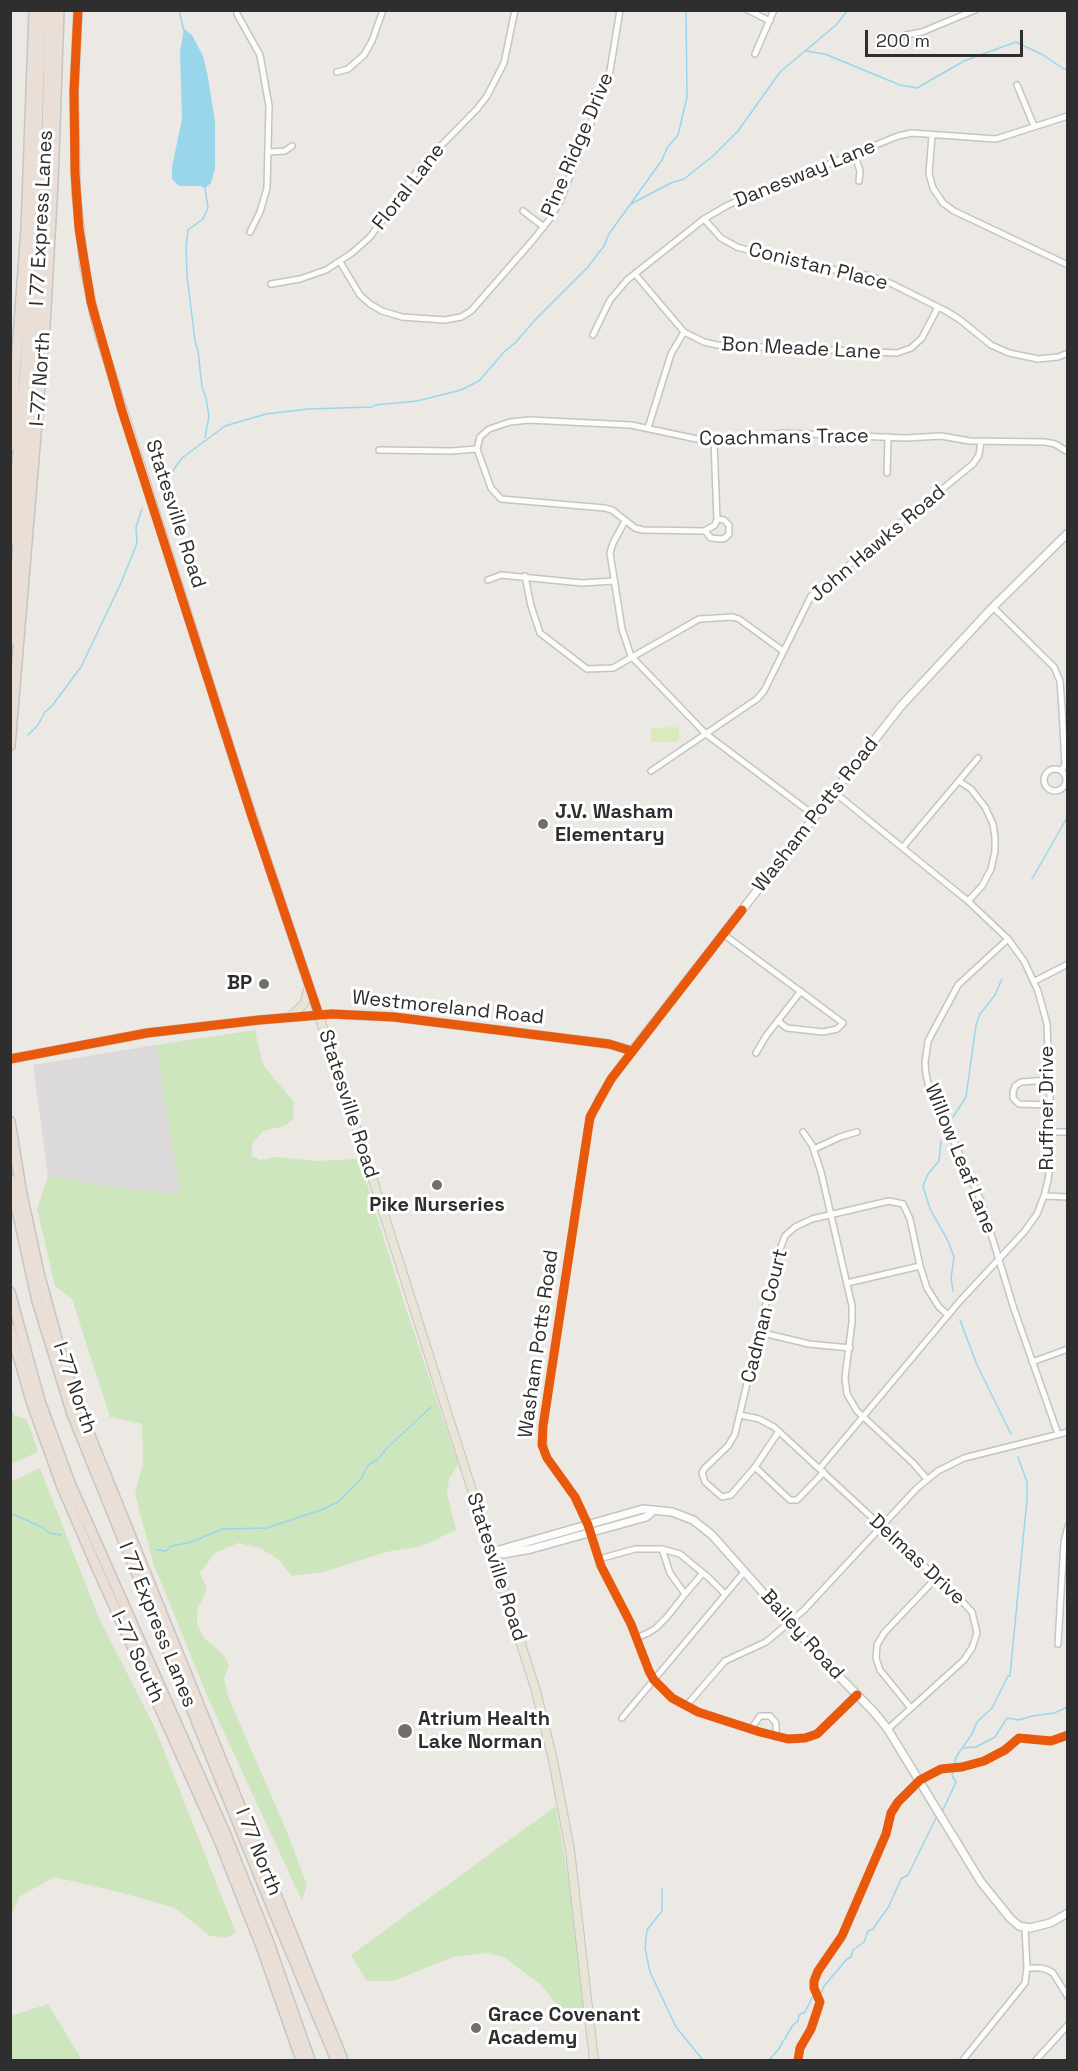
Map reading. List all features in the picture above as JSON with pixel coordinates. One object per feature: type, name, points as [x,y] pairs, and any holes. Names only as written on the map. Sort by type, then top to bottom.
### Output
[{"type":"highway","points":[[10,446],[25,241],[34,10]]},
{"type":"highway","name":"I 77 Express Lanes","points":[[10,541],[33,253],[41,10]]},
{"type":"highway","name":"I 77 Express Lanes","points":[[10,641],[38,309],[46,163],[50,10]]},
{"type":"highway","name":"I-77 North","points":[[10,746],[38,422],[50,246],[59,10]]},
{"type":"highway","points":[[38,309],[50,246]]},
{"type":"highway","name":"I-77 North","points":[[10,1121],[32,1246],[62,1356],[90,1437],[174,1643]]},
{"type":"highway","name":"I 77 Express Lanes","points":[[10,1179],[30,1275],[60,1377],[82,1440],[336,2061]]},
{"type":"highway","name":"I 77 Express Lanes","points":[[10,1292],[38,1392],[70,1484],[211,1800],[255,1906],[310,2061]]},
{"type":"highway","name":"I-77 South","points":[[10,1328],[42,1432],[69,1504],[207,1812],[274,1982]]},
{"type":"highway","points":[[144,1593],[164,1631],[174,1643]]},
{"type":"highway","name":"I 77 North","points":[[174,1643],[343,2061]]},
{"type":"highway","points":[[255,1906],[274,1982],[301,2061]]},
{"type":"main road","name":"Statesville Road","points":[[78,10],[74,91],[76,192],[84,266],[96,324],[236,767],[319,1015],[536,1691],[563,1806],[576,1887],[594,2061]]},
{"type":"main road","points":[[290,1017],[304,1004],[309,986]]},
{"type":"street","points":[[237,10],[237,14],[257,49],[265,74],[270,106],[265,196],[250,232]]},
{"type":"street","points":[[337,72],[346,70],[364,56],[383,10]]},
{"type":"street","name":"Floral Lane","points":[[272,284],[312,276],[340,262],[370,237],[420,166],[484,101],[504,63],[515,10]]},
{"type":"street","name":"Pine Ridge Drive","points":[[340,262],[360,295],[382,311],[416,319],[454,320],[476,306],[544,227],[560,201],[612,68],[620,10]]},
{"type":"street","points":[[748,10],[770,21]]},
{"type":"street","points":[[755,54],[774,10]]},
{"type":"street","points":[[906,35],[922,32],[975,10]]},
{"type":"street","points":[[1017,85],[1034,126]]},
{"type":"street","name":"Danesway Lane","points":[[593,335],[609,300],[635,274],[704,219],[742,199],[898,136],[912,134],[996,139],[1068,116]]},
{"type":"street","points":[[932,135],[929,174],[933,188],[943,203],[954,211],[1068,265]]},
{"type":"street","points":[[268,152],[285,151],[292,146]]},
{"type":"street","points":[[854,153],[860,171],[859,181]]},
{"type":"street","points":[[523,211],[544,227]]},
{"type":"street","name":"Conistan Place","points":[[704,219],[721,238],[737,247],[799,264],[855,272],[877,278],[938,307],[959,319],[991,345],[1009,353],[1038,358],[1058,357],[1068,353]]},
{"type":"street","name":"Bon Meade Lane","points":[[635,274],[684,332],[704,342],[717,345],[897,352],[911,348],[922,338],[938,307]]},
{"type":"street","points":[[648,428],[672,354],[684,332]]},
{"type":"street","name":"Coachmans Trace","points":[[477,449],[484,432],[504,423],[522,420],[605,423],[648,428],[690,439],[714,442],[784,433],[888,437],[941,436],[981,441],[1045,442],[1055,444],[1068,452]]},
{"type":"street","points":[[887,473],[888,437]]},
{"type":"street","name":"John Hawks Road","points":[[651,771],[758,699],[811,596],[973,464],[979,455],[981,441]]},
{"type":"street","points":[[379,450],[451,452],[477,449],[490,488],[501,499],[605,508],[643,530],[705,531],[716,525],[717,519],[714,442]]},
{"type":"street","points":[[705,531],[711,538],[721,539],[729,534],[729,525],[724,520],[717,519]]},
{"type":"street","points":[[625,521],[610,553],[622,629],[632,656],[706,734],[814,816]]},
{"type":"street","name":"Washam Potts Road","points":[[858,1695],[817,1734],[805,1738],[776,1737],[686,1706],[672,1698],[654,1680],[644,1662],[631,1624],[604,1574],[589,1528],[572,1491],[547,1458],[542,1445],[543,1426],[590,1117],[608,1082],[911,694],[1068,533]]},
{"type":"street","points":[[488,580],[501,575],[582,583],[614,581]]},
{"type":"street","points":[[525,576],[531,606],[540,633],[587,669],[613,668],[694,621],[733,617],[743,621],[783,651]]},
{"type":"street","points":[[993,608],[1054,667],[1060,681],[1065,765],[1061,771]]},
{"type":"street","points":[[903,847],[978,758]]},
{"type":"street","points":[[1053,769],[1061,771],[1066,778],[1065,786],[1055,791],[1048,789],[1044,779],[1047,773],[1053,769]]},
{"type":"street","points":[[959,781],[971,789],[985,807],[993,824],[995,838],[991,869],[982,886],[968,901]]},
{"type":"street","name":"Ruffner Drive","points":[[755,1467],[790,1500],[797,1500],[948,1315],[1030,1223],[1044,1196],[1050,1172],[1052,1132],[1047,1024],[1035,981],[1008,939],[968,901],[834,792]]},
{"type":"street","points":[[723,934],[843,1023],[837,1029],[823,1032],[787,1028],[778,1022]]},
{"type":"street","name":"Willow Leaf Lane","points":[[1008,939],[958,985],[928,1041],[925,1063],[929,1087],[975,1184],[1032,1362],[1058,1434]]},
{"type":"street","points":[[1035,981],[1068,964]]},
{"type":"street","points":[[756,1053],[766,1036],[801,991]]},
{"type":"street","name":"Westmoreland Road","points":[[10,1059],[147,1033],[319,1015],[394,1017],[609,1044],[632,1051]]},
{"type":"street","points":[[1050,1080],[1021,1082],[1015,1086],[1013,1095],[1016,1102],[1022,1105],[1050,1105]]},
{"type":"street","points":[[1052,1132],[1068,1131]]},
{"type":"street","points":[[803,1132],[814,1149],[847,1282],[852,1323],[845,1386],[849,1400],[927,1479]]},
{"type":"street","points":[[814,1149],[857,1132]]},
{"type":"street","points":[[1044,1196],[1068,1197]]},
{"type":"street","name":"Cadman Court","points":[[779,1431],[755,1467],[737,1489],[727,1497],[718,1495],[703,1478],[702,1473],[708,1464],[732,1440],[777,1257],[785,1236],[801,1224],[889,1201],[903,1204],[910,1219],[920,1266],[931,1295],[948,1315]]},
{"type":"street","points":[[847,1282],[920,1266]]},
{"type":"street","points":[[759,1332],[809,1344],[850,1348]]},
{"type":"street","points":[[1032,1362],[1068,1349]]},
{"type":"street","name":"Delmas Drive","points":[[740,1415],[766,1422],[779,1431],[972,1612],[976,1625],[976,1637],[964,1660],[888,1729]]},
{"type":"street","points":[[686,1706],[725,1660],[766,1642],[804,1610],[881,1525],[927,1479],[964,1458],[1068,1432]]},
{"type":"street","name":"Bailey Road","points":[[492,1552],[589,1528],[644,1509],[672,1512],[693,1520],[712,1535],[789,1623],[888,1729],[981,1882],[1010,1918],[1025,1928]]},
{"type":"street","points":[[1058,1644],[1065,1572],[1064,1542],[1068,1526]]},
{"type":"street","points":[[599,1559],[634,1549],[662,1549],[680,1554],[725,1594]]},
{"type":"street","points":[[662,1549],[670,1573],[685,1594]]},
{"type":"street","points":[[622,1718],[745,1571]]},
{"type":"street","points":[[636,1638],[656,1628],[703,1573]]},
{"type":"street","points":[[910,1707],[880,1671],[876,1658],[877,1645],[884,1633],[936,1578]]},
{"type":"street","points":[[751,1729],[760,1716],[770,1716],[776,1724],[776,1737]]},
{"type":"street","points":[[963,2061],[1022,1989],[1027,1968],[1025,1928],[1041,1927],[1068,1914]]},
{"type":"street","points":[[1027,1968],[1048,1970],[1053,1973],[1068,1997]]},
{"type":"street","points":[[1036,2061],[1068,2025]]},
{"type":"shaded area","points":[[156,1045],[180,1195],[48,1176],[33,1065]]},
{"type":"green space","points":[[677,727],[679,739],[675,742],[651,742],[651,728]]},
{"type":"green space","points":[[255,1030],[263,1065],[294,1102],[293,1119],[285,1126],[263,1131],[252,1144],[252,1156],[260,1160],[277,1157],[316,1161],[359,1159],[458,1464],[449,1479],[447,1493],[456,1530],[422,1546],[386,1552],[324,1572],[292,1576],[279,1560],[260,1548],[238,1543],[215,1553],[200,1573],[207,1589],[197,1610],[197,1624],[204,1638],[223,1654],[229,1665],[224,1678],[228,1696],[287,1832],[307,1885],[302,1901],[209,1700],[153,1563],[135,1493],[143,1463],[142,1424],[110,1417],[72,1299],[55,1286],[37,1209],[48,1176],[121,1188],[180,1194],[156,1045]]},
{"type":"green space","points":[[11,1408],[14,1415],[27,1420],[38,1452],[11,1464]]},
{"type":"green space","points":[[40,1468],[99,1618],[156,1730],[236,1933],[225,1938],[210,1936],[175,1908],[54,1877],[19,1897],[11,1917],[11,1482]]},
{"type":"green space","points":[[556,1806],[572,1901],[586,2017],[565,2015],[541,1985],[504,1957],[487,1953],[453,1957],[393,1981],[367,1981],[351,1955]]},
{"type":"green space","points":[[48,2004],[82,2060],[11,2060],[11,2016]]},
{"type":"water","points":[[184,29],[192,35],[203,56],[215,122],[215,168],[211,183],[205,188],[179,186],[172,179],[172,167],[182,119],[180,52]]},
{"type":"waterway","points":[[179,10],[184,31]]},
{"type":"waterway","points":[[160,489],[182,458],[225,426],[266,414],[308,409],[372,407],[417,401],[461,390],[479,381],[504,352],[587,268],[678,135],[687,97],[686,10]]},
{"type":"waterway","points":[[631,204],[671,183],[684,179],[713,156],[738,131],[780,72],[836,25],[848,10]]},
{"type":"waterway","points":[[806,51],[825,54],[900,85],[917,88],[964,61],[1016,42],[1043,55],[1064,69],[1068,69]]},
{"type":"waterway","points":[[205,188],[208,208],[203,219],[188,230],[186,247],[195,341],[209,416],[205,438]]},
{"type":"waterway","points":[[28,735],[81,667],[121,583],[137,543],[136,527],[142,509]]},
{"type":"waterway","points":[[1032,879],[1068,816]]},
{"type":"waterway","points":[[953,1117],[966,1097],[976,1025],[980,1014],[995,995],[1002,979]]},
{"type":"waterway","points":[[941,1141],[939,1161],[928,1174],[923,1186],[930,1209],[954,1257],[951,1278],[953,1291]]},
{"type":"waterway","points":[[960,1320],[977,1365],[1011,1434]]},
{"type":"waterway","points":[[156,1550],[166,1551],[171,1546],[188,1543],[223,1529],[267,1528],[338,1502],[361,1479],[368,1465],[377,1460],[431,1407]]},
{"type":"waterway","points":[[942,1812],[956,1782],[952,1776],[956,1757],[972,1734],[977,1722],[992,1708],[1010,1676],[1027,1499],[1027,1482],[1018,1457]]},
{"type":"waterway","points":[[10,1513],[42,1527],[49,1533],[61,1535]]},
{"type":"waterway","points":[[962,1748],[976,1747],[995,1737],[1007,1718],[1019,1720],[1054,1713],[1068,1707]]},
{"type":"waterway","points":[[769,2060],[798,2021],[799,2015],[805,2012],[812,1998],[821,1993],[824,1986],[851,1957],[853,1950],[864,1942],[868,1931],[873,1929],[889,1906],[901,1879],[908,1875],[936,1818]]},
{"type":"waterway","points":[[662,1888],[662,1911],[647,1930],[645,1948],[650,1972],[676,2027],[703,2060]]},
{"type":"cycle path","points":[[78,10],[74,91],[75,173],[79,229],[91,302],[122,411],[252,817],[319,1015]]},
{"type":"cycle path","points":[[742,910],[611,1079],[590,1117],[542,1445],[547,1458],[575,1497],[588,1525],[601,1566],[631,1624],[649,1671],[654,1680],[672,1698],[698,1712],[788,1739],[805,1738],[817,1734],[857,1695]]},
{"type":"cycle path","points":[[10,1059],[147,1033],[332,1014],[394,1017],[609,1044],[632,1051]]},
{"type":"cycle path","points":[[798,2060],[800,2048],[811,2029],[820,2002],[814,1988],[814,1981],[818,1971],[842,1936],[886,1834],[891,1813],[898,1802],[920,1780],[941,1769],[962,1767],[984,1761],[1005,1750],[1019,1738],[1051,1741],[1068,1735]]},
{"type":"place","name":"J.V. Washam Elementary","points":[[543,824]]},
{"type":"place","name":"BP","points":[[264,984]]},
{"type":"place","name":"Pike Nurseries","points":[[437,1185]]},
{"type":"place","name":"Atrium Health Lake Norman","points":[[405,1731]]},
{"type":"place","name":"Grace Covenant Academy","points":[[476,2028]]}]
